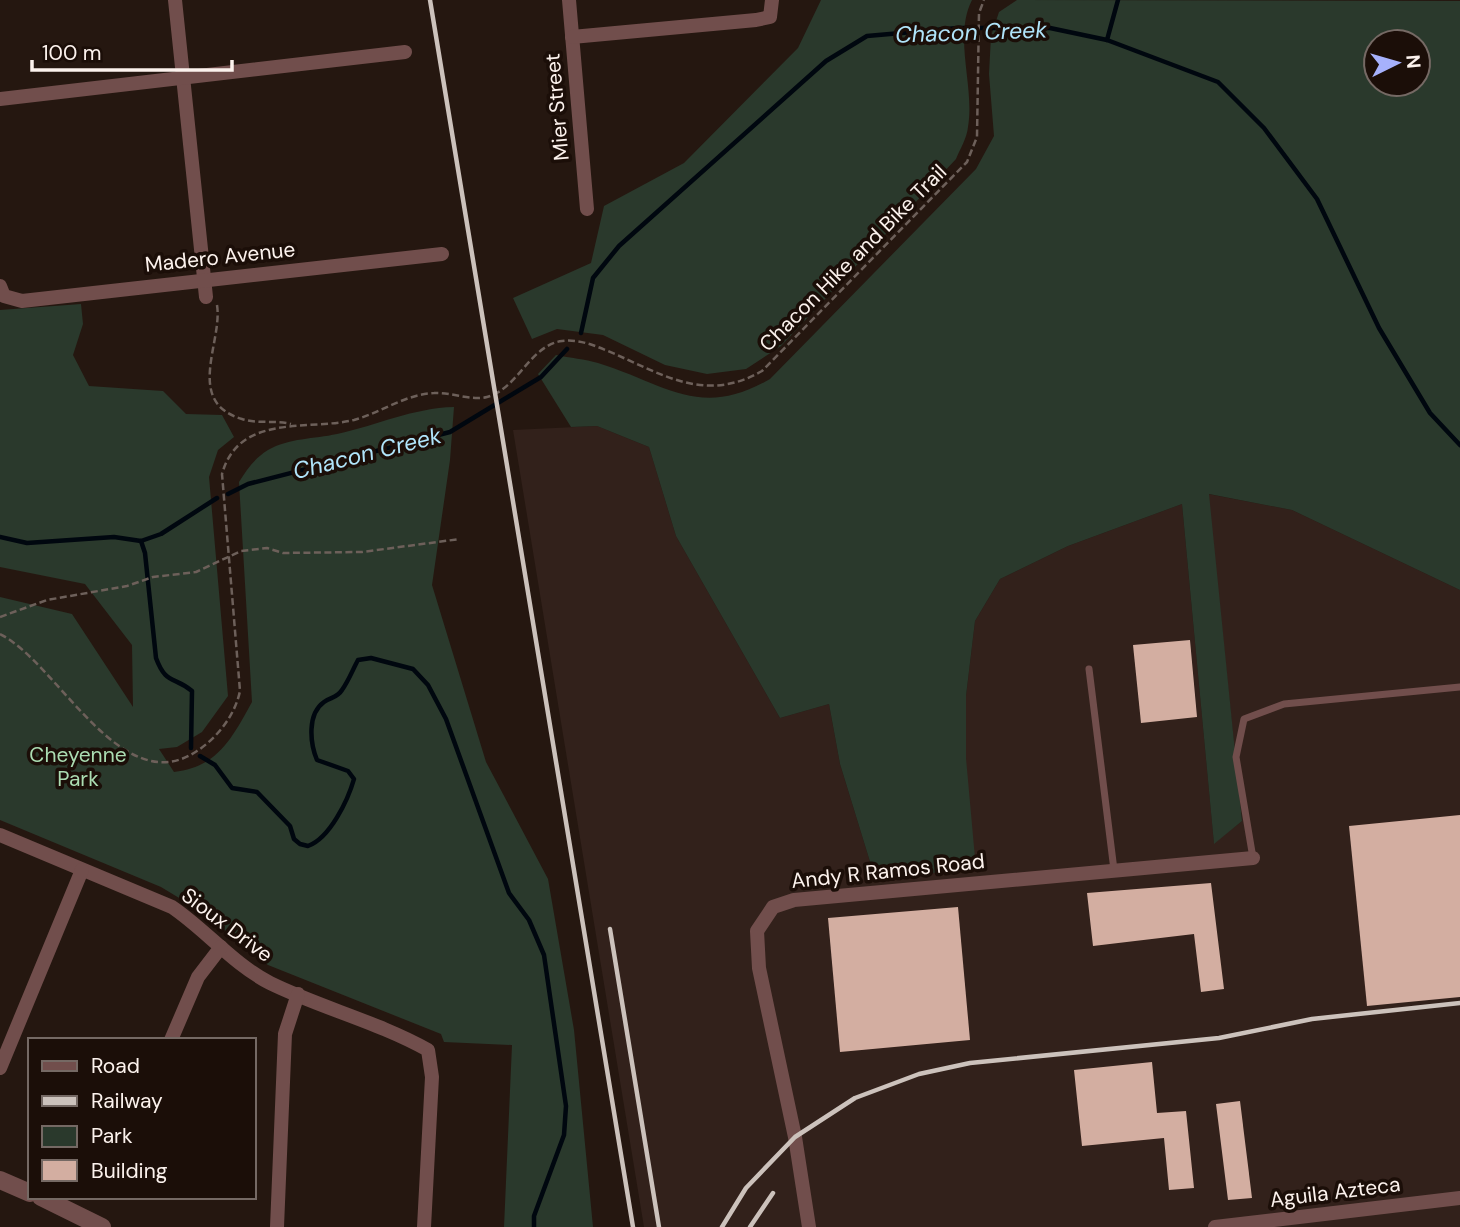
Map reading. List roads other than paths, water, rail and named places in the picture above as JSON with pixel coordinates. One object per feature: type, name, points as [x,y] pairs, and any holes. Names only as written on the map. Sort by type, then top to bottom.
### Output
[{"type":"street","points":[[175,0],[204,280],[210,298]]},
{"type":"street","name":"Mier Street","points":[[569,0],[587,209]]},
{"type":"street","points":[[572,37],[770,17],[772,0]]},
{"type":"street","points":[[0,99],[405,52]]},
{"type":"street","name":"Madero Avenue","points":[[2,291],[22,301],[442,254]]},
{"type":"street","name":"Sioux Drive","points":[[0,835],[172,907],[269,982],[428,1050],[432,1077],[424,1227]]},
{"type":"street","name":"Andy R Ramos Road","points":[[809,1227],[795,1137],[759,968],[757,931],[773,907],[794,900],[1253,858]]},
{"type":"street","points":[[0,1068],[82,870]]},
{"type":"street","points":[[172,1038],[198,977],[221,947]]},
{"type":"street","points":[[277,1227],[285,1034],[298,994]]},
{"type":"street","points":[[0,1180],[28,1192]]},
{"type":"street","name":"Aguila Azteca","points":[[1215,1227],[1460,1198]]},
{"type":"street","points":[[45,1199],[102,1227]]},
{"type":"lane","points":[[1089,669],[1114,871]]},
{"type":"lane","points":[[1253,858],[1236,757],[1244,719],[1284,704],[1460,687]]},
{"type":"waterway","points":[[1107,40],[1118,0]]},
{"type":"waterway","name":"Chacon Creek","points":[[581,333],[593,278],[619,246],[826,61],[867,36],[958,28],[1050,28],[1107,40],[1218,82],[1264,128],[1317,199],[1379,328],[1430,413],[1460,445]]},
{"type":"waterway","name":"Chacon Creek","points":[[228,494],[248,484],[450,432],[541,377],[567,349]]},
{"type":"waterway","name":"Chacon Creek","points":[[0,537],[27,543],[114,537],[141,541],[161,534],[217,498]]},
{"type":"waterway","points":[[141,541],[145,553],[156,658],[167,676],[192,691],[191,748]]},
{"type":"waterway","points":[[200,756],[215,765],[232,788],[257,792],[290,826],[294,839],[308,846],[331,827],[343,807],[354,779],[348,771],[317,760],[311,729],[319,707],[340,693],[358,660],[371,658],[413,669],[428,685],[446,719],[509,893],[529,920],[544,955],[566,1106],[564,1135],[534,1216],[534,1227]]},
{"type":"railway","points":[[430,0],[633,1227]]},
{"type":"railway","points":[[610,929],[659,1227]]},
{"type":"railway","points":[[722,1227],[746,1188],[795,1137],[855,1098],[919,1074],[970,1063],[1219,1038],[1312,1019],[1460,1003]]},
{"type":"railway","points":[[750,1227],[773,1193]]},
{"type":"park label","name":"Cheyenne Park","points":[[78,767]]}]
